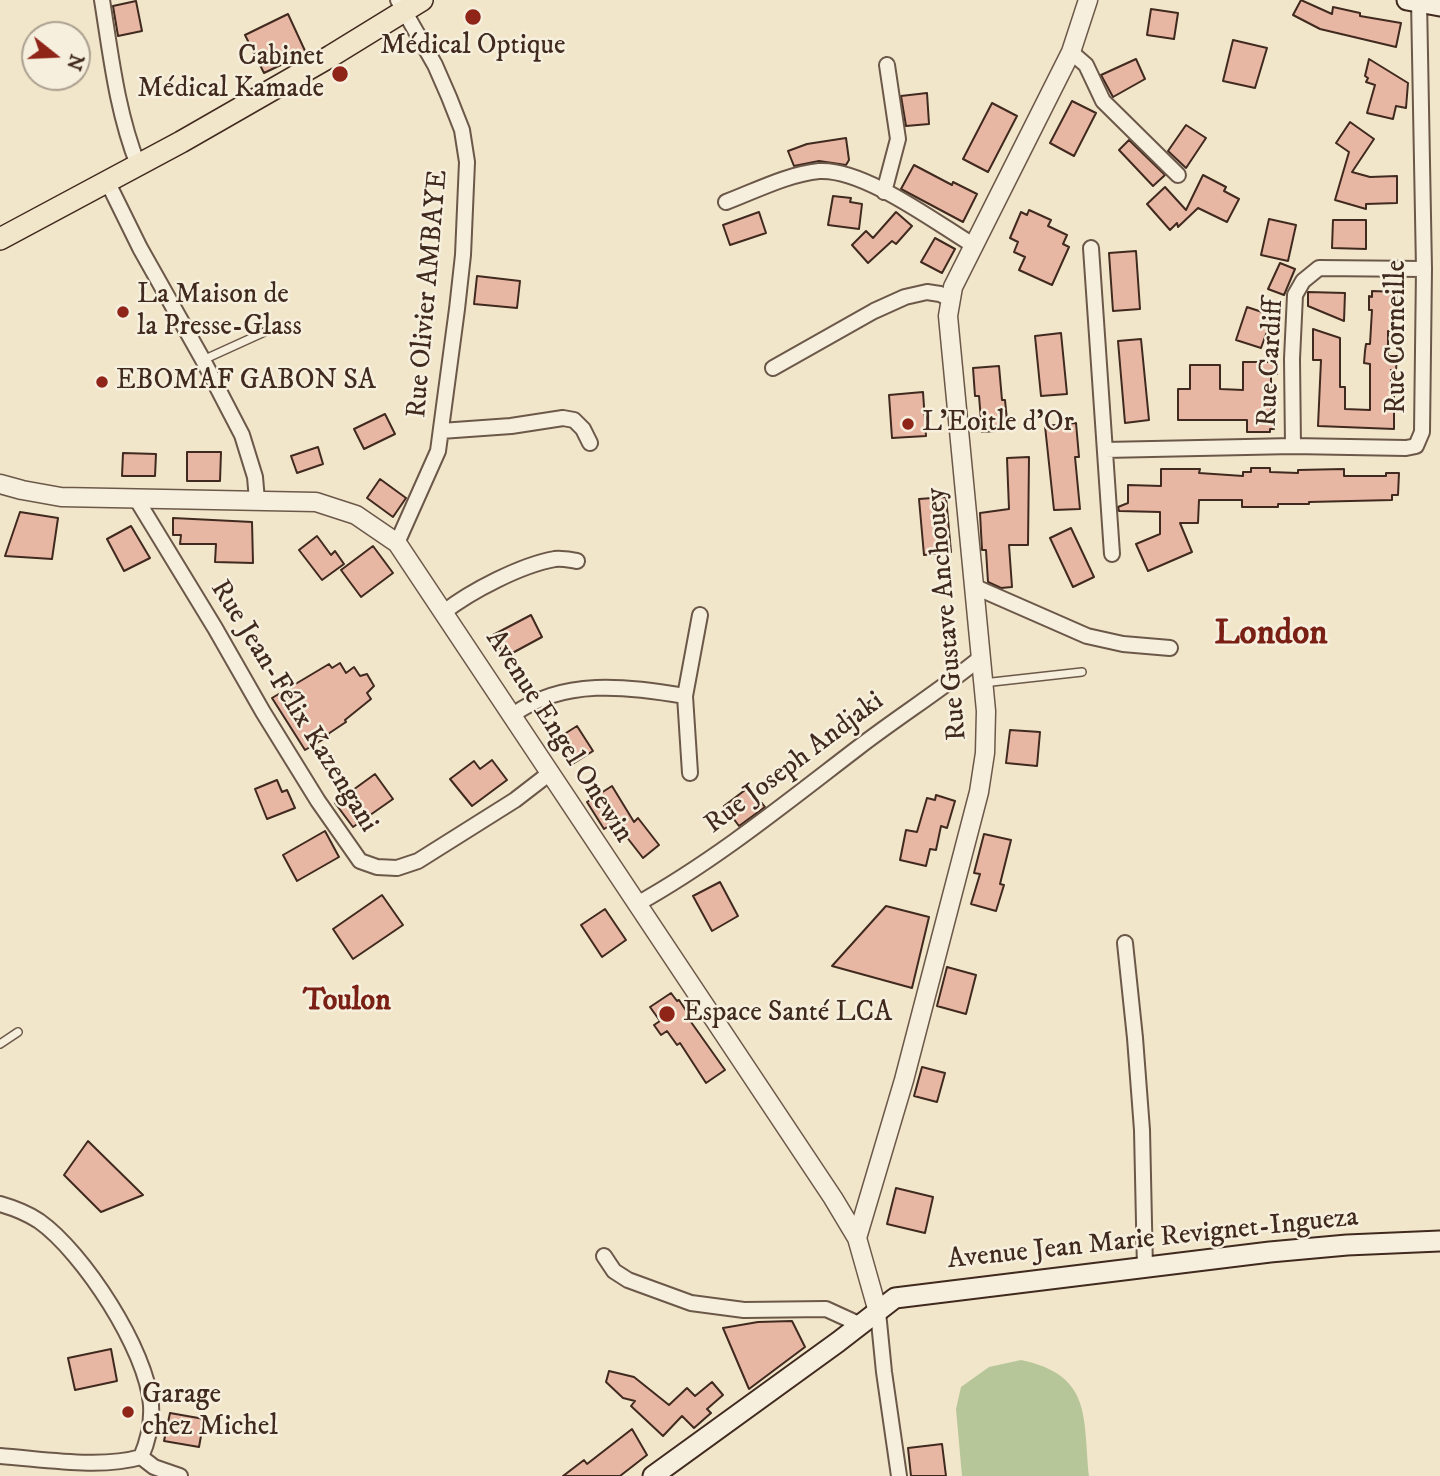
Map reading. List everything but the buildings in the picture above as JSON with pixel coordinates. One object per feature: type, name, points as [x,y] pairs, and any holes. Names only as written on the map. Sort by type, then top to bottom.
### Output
[{"type":"main road","points":[[0,239],[331,57],[401,6],[422,0]]},
{"type":"main road","points":[[1415,1],[1440,6]]},
{"type":"main road","name":"Avenue Jean Marie Revignet-Ingueza","points":[[653,1476],[895,1298],[1296,1250],[1440,1241]]},
{"type":"street","points":[[102,0],[116,85],[125,126],[138,165]]},
{"type":"street","name":"Rue Gustave Anchouey","points":[[857,1238],[904,1080],[979,792],[986,729],[948,316],[950,299],[953,287],[1071,52],[1088,0]]},
{"type":"street","name":"Rue Corneille","points":[[1105,450],[1416,446],[1422,432],[1424,269],[1415,1]]},
{"type":"street","name":"Rue Olivier AMBAYE","points":[[397,543],[438,451],[463,255],[467,162],[462,130],[449,97],[435,65],[401,6]]},
{"type":"street","points":[[1071,52],[1086,65],[1103,101],[1178,175]]},
{"type":"street","points":[[884,192],[898,139],[887,65]]},
{"type":"street","points":[[726,202],[794,177],[816,172],[844,173],[884,192],[974,245]]},
{"type":"street","points":[[107,181],[140,248],[242,435],[255,477],[257,500]]},
{"type":"street","points":[[1091,248],[1112,554]]},
{"type":"street","name":"Rue Cardiff","points":[[1293,446],[1292,359],[1295,295],[1303,281],[1320,268],[1424,269]]},
{"type":"street","points":[[773,368],[874,311],[905,298],[927,292],[950,299]]},
{"type":"street","points":[[441,431],[511,426],[563,418],[574,420],[583,429],[590,443]]},
{"type":"street","name":"Avenue Engel Onewin","points":[[0,484],[22,491],[61,497],[316,502],[364,519],[397,543],[857,1238],[878,1312]]},
{"type":"street","name":"Rue Jean-Félix Kazengani","points":[[137,500],[318,801],[360,860],[377,867],[397,868],[418,861],[515,800],[550,773]]},
{"type":"street","points":[[444,612],[497,581],[530,567],[556,559],[577,561]]},
{"type":"street","points":[[973,586],[1087,636],[1123,644],[1170,648]]},
{"type":"street","points":[[690,773],[685,696],[700,615]]},
{"type":"street","name":"Rue Joseph Andjaki","points":[[637,904],[672,884],[768,817],[979,659]]},
{"type":"street","points":[[513,715],[541,698],[566,691],[616,686],[685,696]]},
{"type":"street","points":[[1125,943],[1142,1130],[1145,1269]]},
{"type":"street","points":[[0,1204],[40,1222],[82,1265],[108,1301],[137,1357],[148,1389],[150,1422],[147,1445],[141,1457],[127,1461],[104,1463],[0,1456]]},
{"type":"street","points":[[604,1256],[614,1271],[628,1280],[691,1303],[744,1310],[826,1309],[861,1325]]},
{"type":"street","points":[[878,1312],[899,1476]]},
{"type":"street","points":[[141,1457],[154,1467],[180,1476]]},
{"type":"lane","points":[[203,360],[280,325]]},
{"type":"lane","points":[[982,683],[1082,672]]},
{"type":"lane","points":[[0,1044],[18,1032]]},
{"type":"green space","points":[[1021,1360],[1061,1376],[1072,1387],[1084,1417],[1089,1476],[962,1476],[956,1409],[961,1387],[989,1367]]},
{"type":"place","name":"Médical Optique","points":[[473,17]]},
{"type":"place","name":"Cabinet Médical Kamade","points":[[340,74]]},
{"type":"place","name":"La Maison de la Presse-Glass","points":[[123,312]]},
{"type":"place","name":"EBOMAF GABON SA","points":[[102,382]]},
{"type":"place","name":"L'Eoitle d'Or","points":[[908,424]]},
{"type":"place","name":"Espace Santé LCA","points":[[667,1014]]},
{"type":"place","name":"Garage chez Michel","points":[[128,1412]]},
{"type":"district","name":"London","points":[[1271,636]]},
{"type":"district","name":"Toulon","points":[[347,1003]]}]
